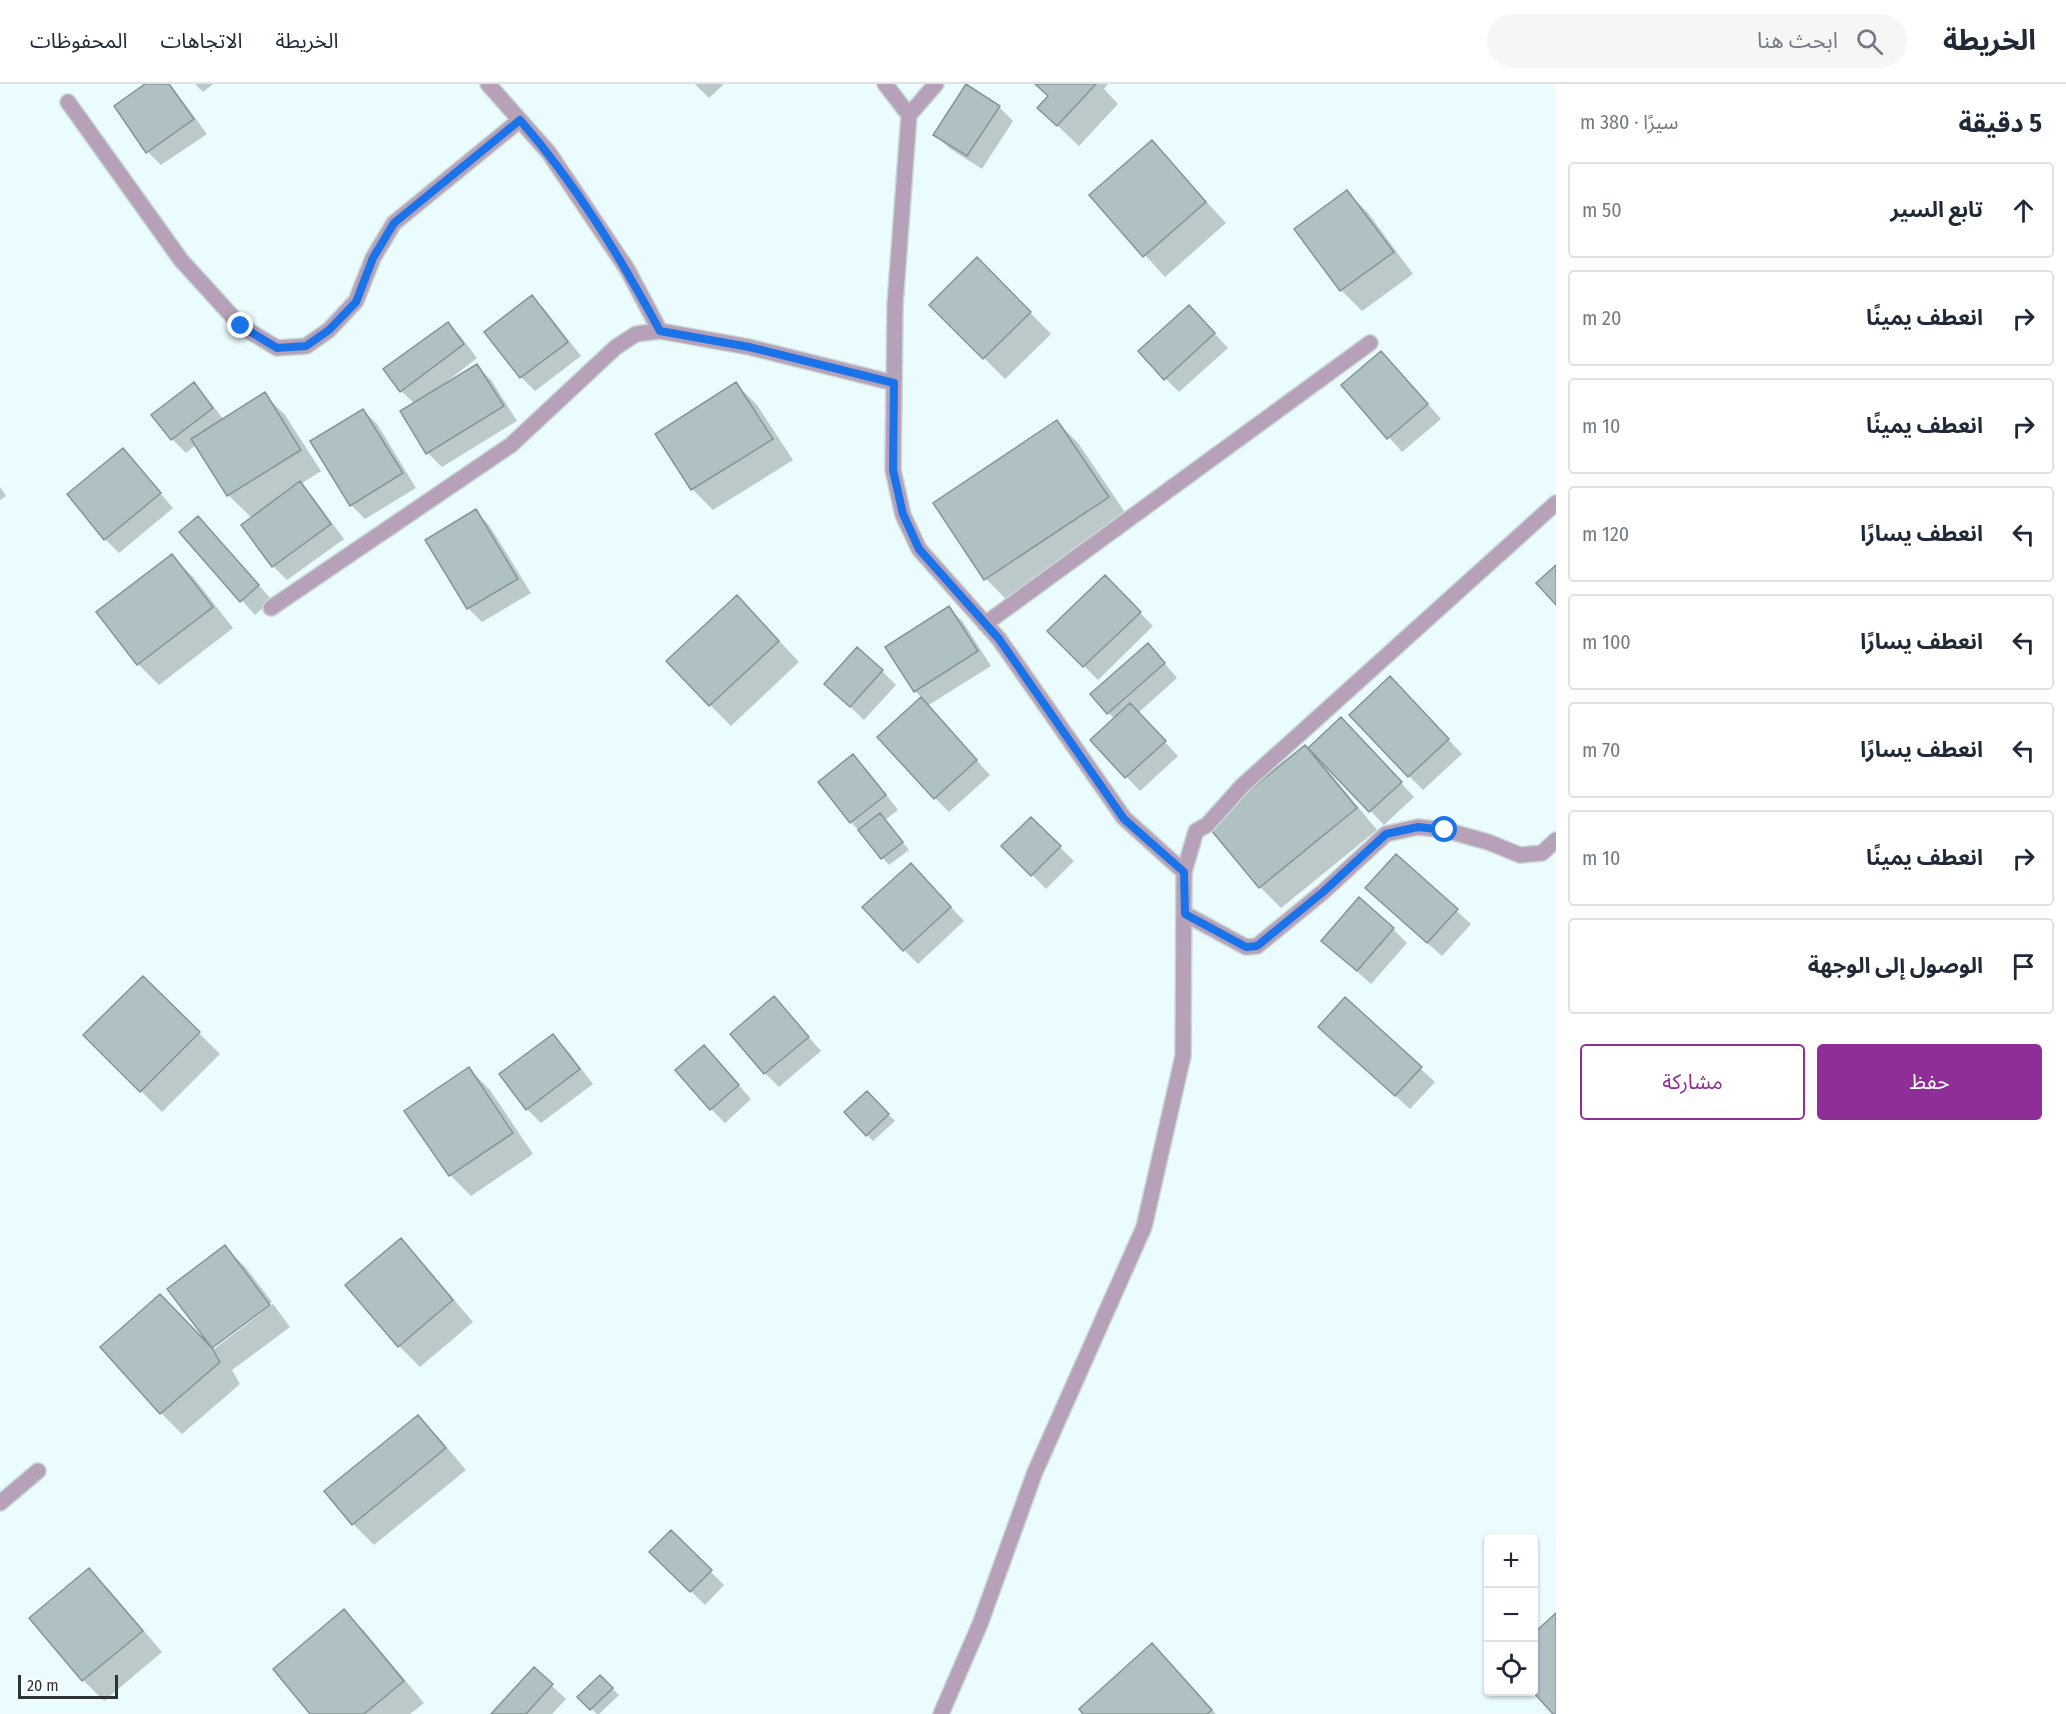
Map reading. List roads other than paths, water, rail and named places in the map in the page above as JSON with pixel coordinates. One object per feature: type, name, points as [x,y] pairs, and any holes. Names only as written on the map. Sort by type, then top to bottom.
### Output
[{"type":"street","points":[[488,84],[549,153],[620,259],[660,331]]},
{"type":"street","points":[[885,84],[909,115]]},
{"type":"street","points":[[936,84],[909,115],[895,305],[893,470],[903,514],[919,549],[999,639],[1124,819],[1184,872]]},
{"type":"street","points":[[68,102],[181,260],[241,326],[277,348],[306,346],[329,330],[356,302],[373,258],[394,223],[520,120]]},
{"type":"street","points":[[271,608],[511,445],[616,347],[636,334],[660,331],[749,347],[894,383]]},
{"type":"street","points":[[985,624],[1370,343]]},
{"type":"street","points":[[941,1714],[980,1624],[1035,1472],[1144,1227],[1183,1056],[1184,872],[1196,831],[1207,825],[1242,786],[1556,503]]},
{"type":"street","points":[[1185,914],[1246,947],[1257,946],[1323,892],[1386,834],[1418,827],[1445,830],[1488,842],[1520,855],[1542,852],[1556,840]]},
{"type":"street","points":[[0,1503],[38,1471]]}]
